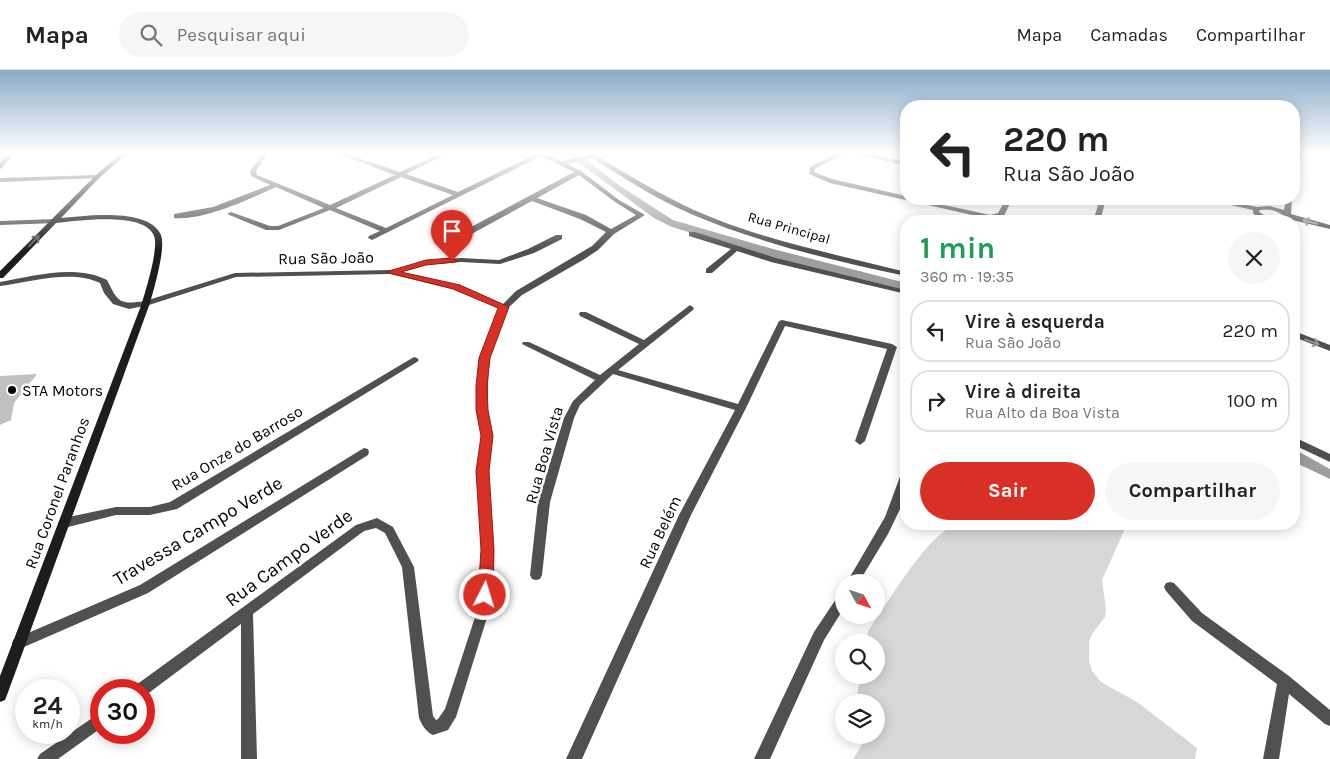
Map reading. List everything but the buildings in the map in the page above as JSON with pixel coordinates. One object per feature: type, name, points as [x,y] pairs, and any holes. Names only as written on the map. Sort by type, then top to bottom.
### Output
[{"type":"street","points":[[0,276],[88,186]]},
{"type":"street","points":[[177,216],[201,214],[273,186]]},
{"type":"street","points":[[279,186],[386,232]]},
{"type":"street","points":[[231,214],[269,228],[279,228],[377,186]]},
{"type":"street","points":[[433,186],[459,195]]},
{"type":"street","points":[[372,238],[477,186]]},
{"type":"street","points":[[461,236],[553,186]]},
{"type":"street","points":[[504,307],[537,281],[596,248],[611,232],[641,214],[618,201],[598,186]]},
{"type":"street","name":"Rua Principal","points":[[643,186],[694,213],[787,246],[900,273]]},
{"type":"street","points":[[858,186],[900,196]]},
{"type":"street","points":[[531,198],[575,214],[611,232]]},
{"type":"street","points":[[936,205],[982,215]]},
{"type":"street","points":[[1235,205],[1258,214],[1272,208],[1283,215]]},
{"type":"street","points":[[0,223],[56,218]]},
{"type":"street","name":"Rua Coronel Paranhos","points":[[0,695],[146,303],[158,236],[152,226],[131,219],[56,218]]},
{"type":"street","points":[[1300,221],[1330,227]]},
{"type":"street","points":[[692,234],[735,249],[758,253],[900,290]]},
{"type":"street","points":[[390,272],[426,263],[462,260],[500,262],[531,251],[559,237]]},
{"type":"street","points":[[775,259],[787,246]]},
{"type":"street","points":[[709,271],[735,249]]},
{"type":"street","name":"Rua São João","points":[[0,284],[56,277],[91,276],[104,282],[108,293],[116,302],[125,306],[146,303],[235,275],[390,272],[456,287],[504,307]]},
{"type":"street","name":"Rua Campo Verde","points":[[155,680],[247,614],[360,528],[368,524],[380,523],[389,530],[408,567],[428,725],[433,728],[443,725],[451,712],[484,608],[488,550],[483,471],[487,436],[482,410],[482,386],[484,358],[504,307]]},
{"type":"street","name":"Rua Boa Vista","points":[[536,575],[544,502],[568,418],[576,403],[644,343],[690,308]]},
{"type":"street","points":[[583,314],[644,343]]},
{"type":"street","name":"Rua Belém","points":[[574,759],[685,515],[741,408],[782,323],[892,347],[860,441]]},
{"type":"street","points":[[1300,336],[1330,348]]},
{"type":"street","points":[[526,344],[601,379]]},
{"type":"street","name":"Rua Onze do Barroso","points":[[64,522],[116,511],[150,511],[173,506],[414,360]]},
{"type":"street","points":[[612,371],[741,408]]},
{"type":"street","points":[[1300,444],[1330,458]]},
{"type":"street","name":"Travessa Campo Verde","points":[[19,643],[144,589],[364,452]]},
{"type":"street","points":[[858,574],[887,526],[900,497]]},
{"type":"street","points":[[1170,587],[1197,617],[1284,681],[1330,719]]},
{"type":"street","points":[[762,759],[819,636],[835,611]]},
{"type":"street","points":[[247,614],[249,759]]},
{"type":"street","points":[[1271,759],[1284,681]]},
{"type":"street","points":[[45,759],[90,727]]},
{"type":"shaded area","points":[[611,186],[620,186],[673,220],[773,249],[900,281],[900,289],[785,261],[672,227],[654,218]]},
{"type":"shaded area","points":[[1300,452],[1330,469],[1330,479],[1300,465]]},
{"type":"shaded area","points":[[946,530],[1124,530],[1102,580],[1106,609],[1105,617],[1092,634],[1089,642],[1089,661],[1092,671],[1101,682],[1137,702],[1197,748],[1195,759],[853,759],[862,744],[885,744],[885,694],[857,693],[860,684],[885,684],[885,634],[868,634],[868,631],[873,624],[885,624],[885,605],[932,542]]},
{"type":"place","name":"STA Motors","points":[[12,390]]},
{"type":"route","points":[[452,261],[426,263],[390,272],[432,280],[456,287],[504,307],[484,358],[482,386],[482,410],[487,436],[483,471],[488,550],[485,595]]}]
